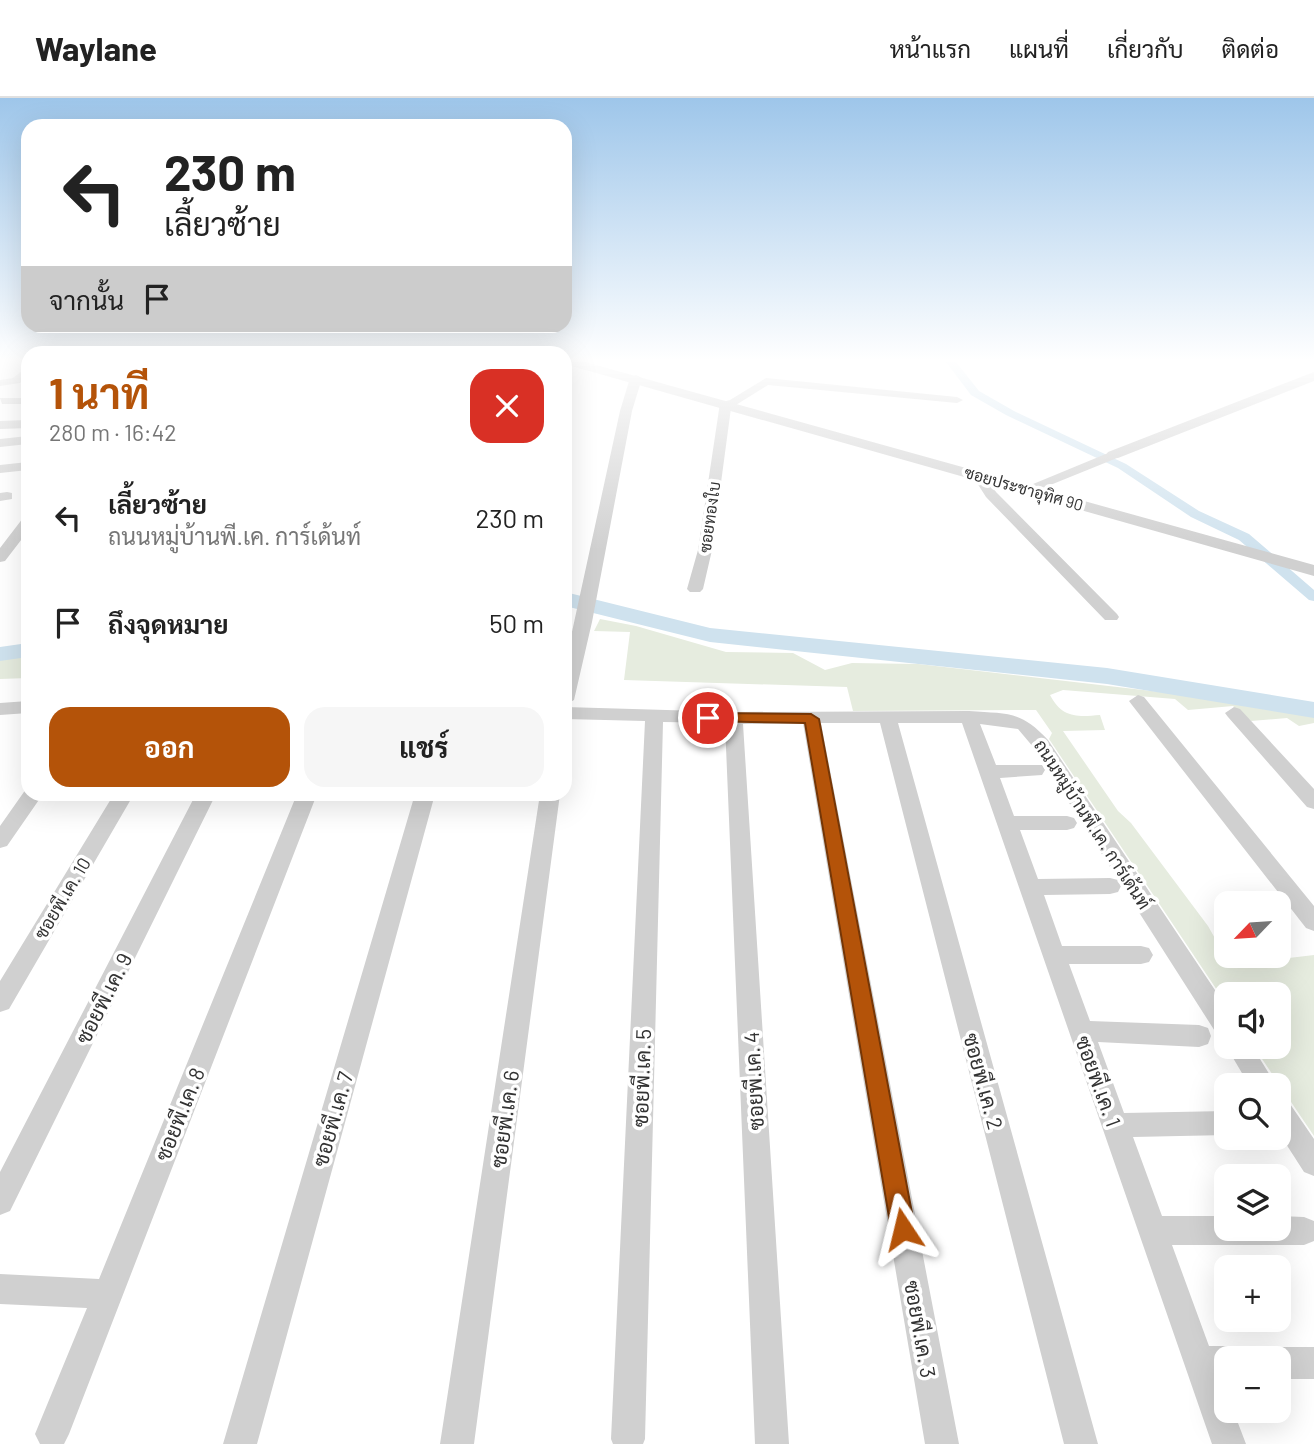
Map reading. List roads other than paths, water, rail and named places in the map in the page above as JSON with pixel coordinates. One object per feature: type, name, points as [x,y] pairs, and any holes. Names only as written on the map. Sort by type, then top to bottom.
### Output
[{"type":"street","points":[[572,671],[623,425]]},
{"type":"street","name":"ซอยทองใบ","points":[[695,589],[705,550],[725,425]]},
{"type":"street","name":"ซอยประชาอุทิศ 90","points":[[802,425],[1314,571]]},
{"type":"street","points":[[1028,489],[1190,425]]},
{"type":"street","points":[[0,443],[21,440]]},
{"type":"street","points":[[5,468],[21,443]]},
{"type":"street","points":[[979,475],[991,494],[1111,617]]},
{"type":"street","points":[[0,558],[21,530]]},
{"type":"street","points":[[1138,701],[1314,922]]},
{"type":"street","points":[[2,712],[21,708]]},
{"type":"street","name":"ถนนหมู่บ้านพี.เค. การ์เด้นท์","points":[[572,713],[811,719],[969,717],[1008,720],[1024,725],[1033,733],[1214,1009]]},
{"type":"street","points":[[1234,713],[1314,802]]},
{"type":"street","name":"ซอยพี.เค. 5","points":[[628,1439],[654,716]]},
{"type":"street","name":"ซอยพี.เค. 1","points":[[969,717],[1152,1230],[1213,1361],[1228,1444]]},
{"type":"street","name":"ซอยพี.เค. 4","points":[[734,718],[772,1444]]},
{"type":"street","name":"ซอยพี.เค. 3","points":[[811,719],[942,1444]]},
{"type":"street","name":"ซอยพี.เค. 2","points":[[888,719],[1082,1444]]},
{"type":"street","points":[[988,772],[1035,770]]},
{"type":"street","points":[[0,841],[28,801]]},
{"type":"street","name":"ซอยพี.เค. 10","points":[[0,1002],[120,801]]},
{"type":"street","name":"ซอยพี.เค. 9","points":[[0,1201],[202,801]]},
{"type":"street","name":"ซอยพี.เค. 8","points":[[52,1434],[304,801]]},
{"type":"street","name":"ซอยพี.เค. 7","points":[[240,1444],[423,801]]},
{"type":"street","name":"ซอยพี.เค. 6","points":[[457,1444],[549,801]]},
{"type":"street","points":[[1007,823],[1067,823]]},
{"type":"street","points":[[1030,887],[1110,886]]},
{"type":"street","points":[[1054,955],[1141,956]]},
{"type":"street","points":[[1081,1031],[1199,1036]]},
{"type":"street","points":[[1115,1125],[1214,1123]]},
{"type":"street","points":[[1291,1128],[1314,1163]]},
{"type":"street","points":[[1152,1230],[1304,1231]]},
{"type":"street","points":[[0,1289],[107,1294]]},
{"type":"street","points":[[1291,1363],[1314,1363]]},
{"type":"waterway","points":[[1035,425],[1122,466],[1195,514],[1244,537],[1314,597]]},
{"type":"waterway","points":[[572,601],[710,635],[1107,676],[1314,710]]},
{"type":"waterway","points":[[0,654],[21,651]]}]
